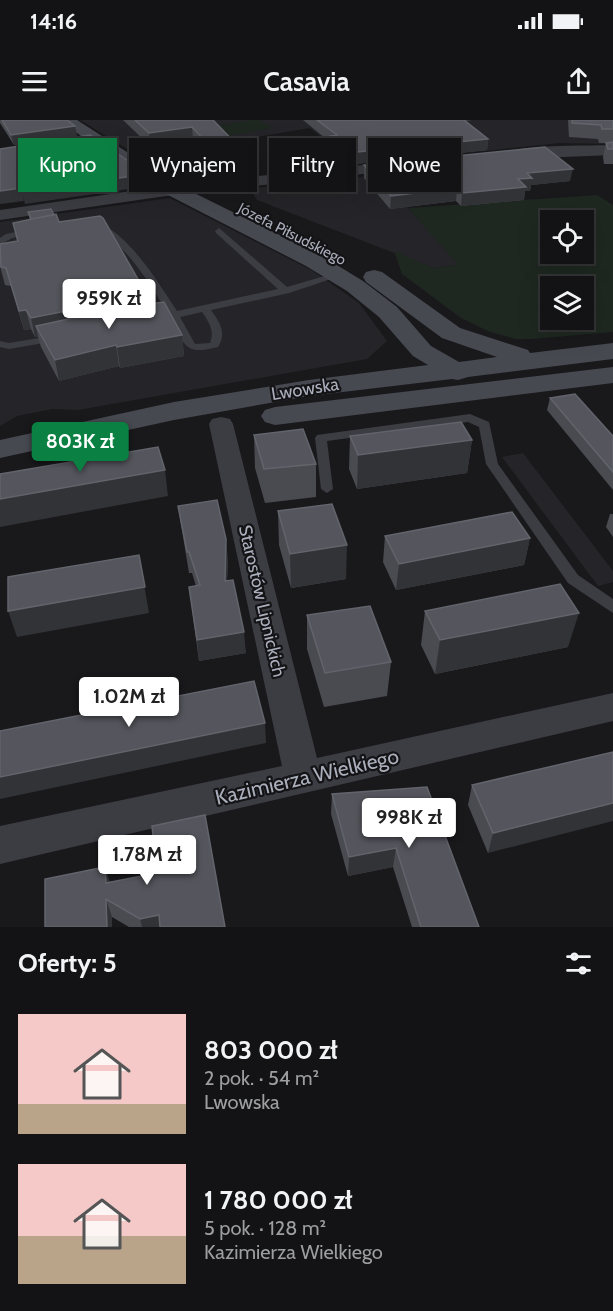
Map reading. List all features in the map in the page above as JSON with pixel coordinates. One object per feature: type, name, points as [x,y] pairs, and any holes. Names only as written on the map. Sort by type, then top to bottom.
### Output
[{"type":"street","name":"Józefa Piłsudskiego","points":[[66,120],[94,138]]},
{"type":"street","points":[[494,156],[550,151],[613,150]]},
{"type":"street","name":"Józefa Piłsudskiego","points":[[117,153],[129,161]]},
{"type":"street","name":"Józefa Piłsudskiego","points":[[121,156],[129,159]]},
{"type":"street","points":[[257,182],[368,174]]},
{"type":"street","points":[[0,215],[159,192]]},
{"type":"street","name":"Józefa Piłsudskiego","points":[[177,192],[338,275],[373,299],[422,351],[452,369],[509,388]]},
{"type":"street","name":"Józefa Piłsudskiego","points":[[210,192],[333,254],[377,279],[451,333],[533,360]]},
{"type":"street","points":[[408,400],[433,385],[452,369],[456,350],[451,333]]},
{"type":"street","points":[[386,377],[407,366],[422,351]]},
{"type":"street","name":"Lwowska","points":[[0,449],[184,409],[386,377],[613,351]]},
{"type":"street","name":"Lwowska","points":[[0,472],[221,424],[303,411],[613,375]]},
{"type":"street","name":"Starostów Lipnickich","points":[[221,424],[303,778]]},
{"type":"street","name":"Kazimierza Wielkiego","points":[[0,844],[613,707]]},
{"type":"lane","points":[[0,242],[9,236],[31,232],[19,212]]},
{"type":"lane","points":[[81,224],[102,226],[114,234],[157,289],[191,346],[201,348],[214,345],[219,334],[205,309]]},
{"type":"lane","points":[[219,231],[286,291]]},
{"type":"lane","points":[[155,318],[286,291],[338,275]]},
{"type":"lane","points":[[0,344],[24,345],[70,335]]},
{"type":"lane","points":[[327,489],[321,438],[470,418],[485,425],[492,464],[573,579],[613,607]]},
{"type":"shaded area","points":[[80,120],[613,120],[613,144],[559,143],[461,153],[461,138],[406,138],[396,129],[338,138],[322,138],[310,128],[251,138],[129,138],[129,150],[117,143],[117,138],[109,138]]},
{"type":"shaded area","points":[[260,120],[272,128],[215,138],[203,128]]},
{"type":"shaded area","points":[[368,176],[368,192],[394,192],[459,265],[433,268],[257,200],[252,192],[257,192],[257,188],[269,186],[269,192],[356,192],[356,177]]},
{"type":"shaded area","points":[[597,195],[613,205],[613,332],[515,339],[490,332],[461,318],[402,274],[394,251],[433,268],[458,265],[408,208]]},
{"type":"shaded area","points":[[170,198],[313,271],[359,303],[387,341],[367,359],[78,410],[52,409],[17,416],[0,426],[0,222]]},
{"type":"shaded area","points":[[523,453],[613,571],[613,582],[598,586],[502,457]]},
{"type":"building","points":[[2,120],[67,120],[75,126],[11,135]]},
{"type":"building","points":[[135,120],[213,120],[230,138],[202,138],[192,127],[149,133]]},
{"type":"building","points":[[317,120],[464,120],[488,139],[461,142],[461,138],[368,138],[368,151],[356,152],[356,138],[320,138],[337,135]]},
{"type":"building","points":[[572,120],[613,120],[613,129],[602,129],[601,125],[572,123]]},
{"type":"building","points":[[90,135],[95,138],[71,138]]},
{"type":"building","points":[[613,142],[613,149],[608,149],[606,143]]},
{"type":"building","points":[[18,146],[18,188],[0,191],[0,149]]},
{"type":"building","points":[[545,147],[573,169],[527,173],[532,178],[518,179],[526,187],[462,193],[461,155]]},
{"type":"building","points":[[117,153],[129,162],[129,177],[117,178]]},
{"type":"building","points":[[388,192],[424,192],[391,196]]},
{"type":"building","points":[[51,209],[54,215],[31,219],[28,212]]},
{"type":"building","points":[[56,214],[59,222],[100,216],[103,218],[147,295],[31,318],[26,310],[19,311],[6,268],[1,267],[0,244],[18,241],[13,223]]},
{"type":"building","points":[[164,302],[182,335],[117,347],[116,345],[55,360],[36,326],[119,308]]},
{"type":"building","points":[[575,394],[613,436],[613,472],[550,398]]},
{"type":"building","points":[[461,422],[472,440],[358,455],[350,436]]},
{"type":"building","points":[[303,429],[316,464],[264,469],[254,435]]},
{"type":"building","points":[[158,447],[165,470],[0,499],[0,474]]},
{"type":"building","points":[[217,500],[226,539],[225,581],[233,580],[244,632],[197,640],[189,587],[200,585],[189,552],[187,552],[178,506]]},
{"type":"building","points":[[332,504],[347,545],[290,554],[278,511]]},
{"type":"building","points":[[512,512],[530,538],[399,564],[385,536]]},
{"type":"building","points":[[139,555],[145,587],[8,611],[8,577]]},
{"type":"building","points":[[560,584],[579,613],[440,640],[425,611]]},
{"type":"building","points":[[370,606],[391,662],[325,673],[307,615]]},
{"type":"building","points":[[254,681],[265,723],[0,777],[0,731]]},
{"type":"building","points":[[613,752],[613,803],[493,833],[472,785]]},
{"type":"building","points":[[427,787],[479,927],[421,927],[396,848],[349,857],[332,794]]},
{"type":"building","points":[[205,815],[225,927],[160,927],[159,915],[140,919],[106,899],[107,927],[45,927],[45,879],[105,867],[106,883],[157,873],[152,826]]}]
